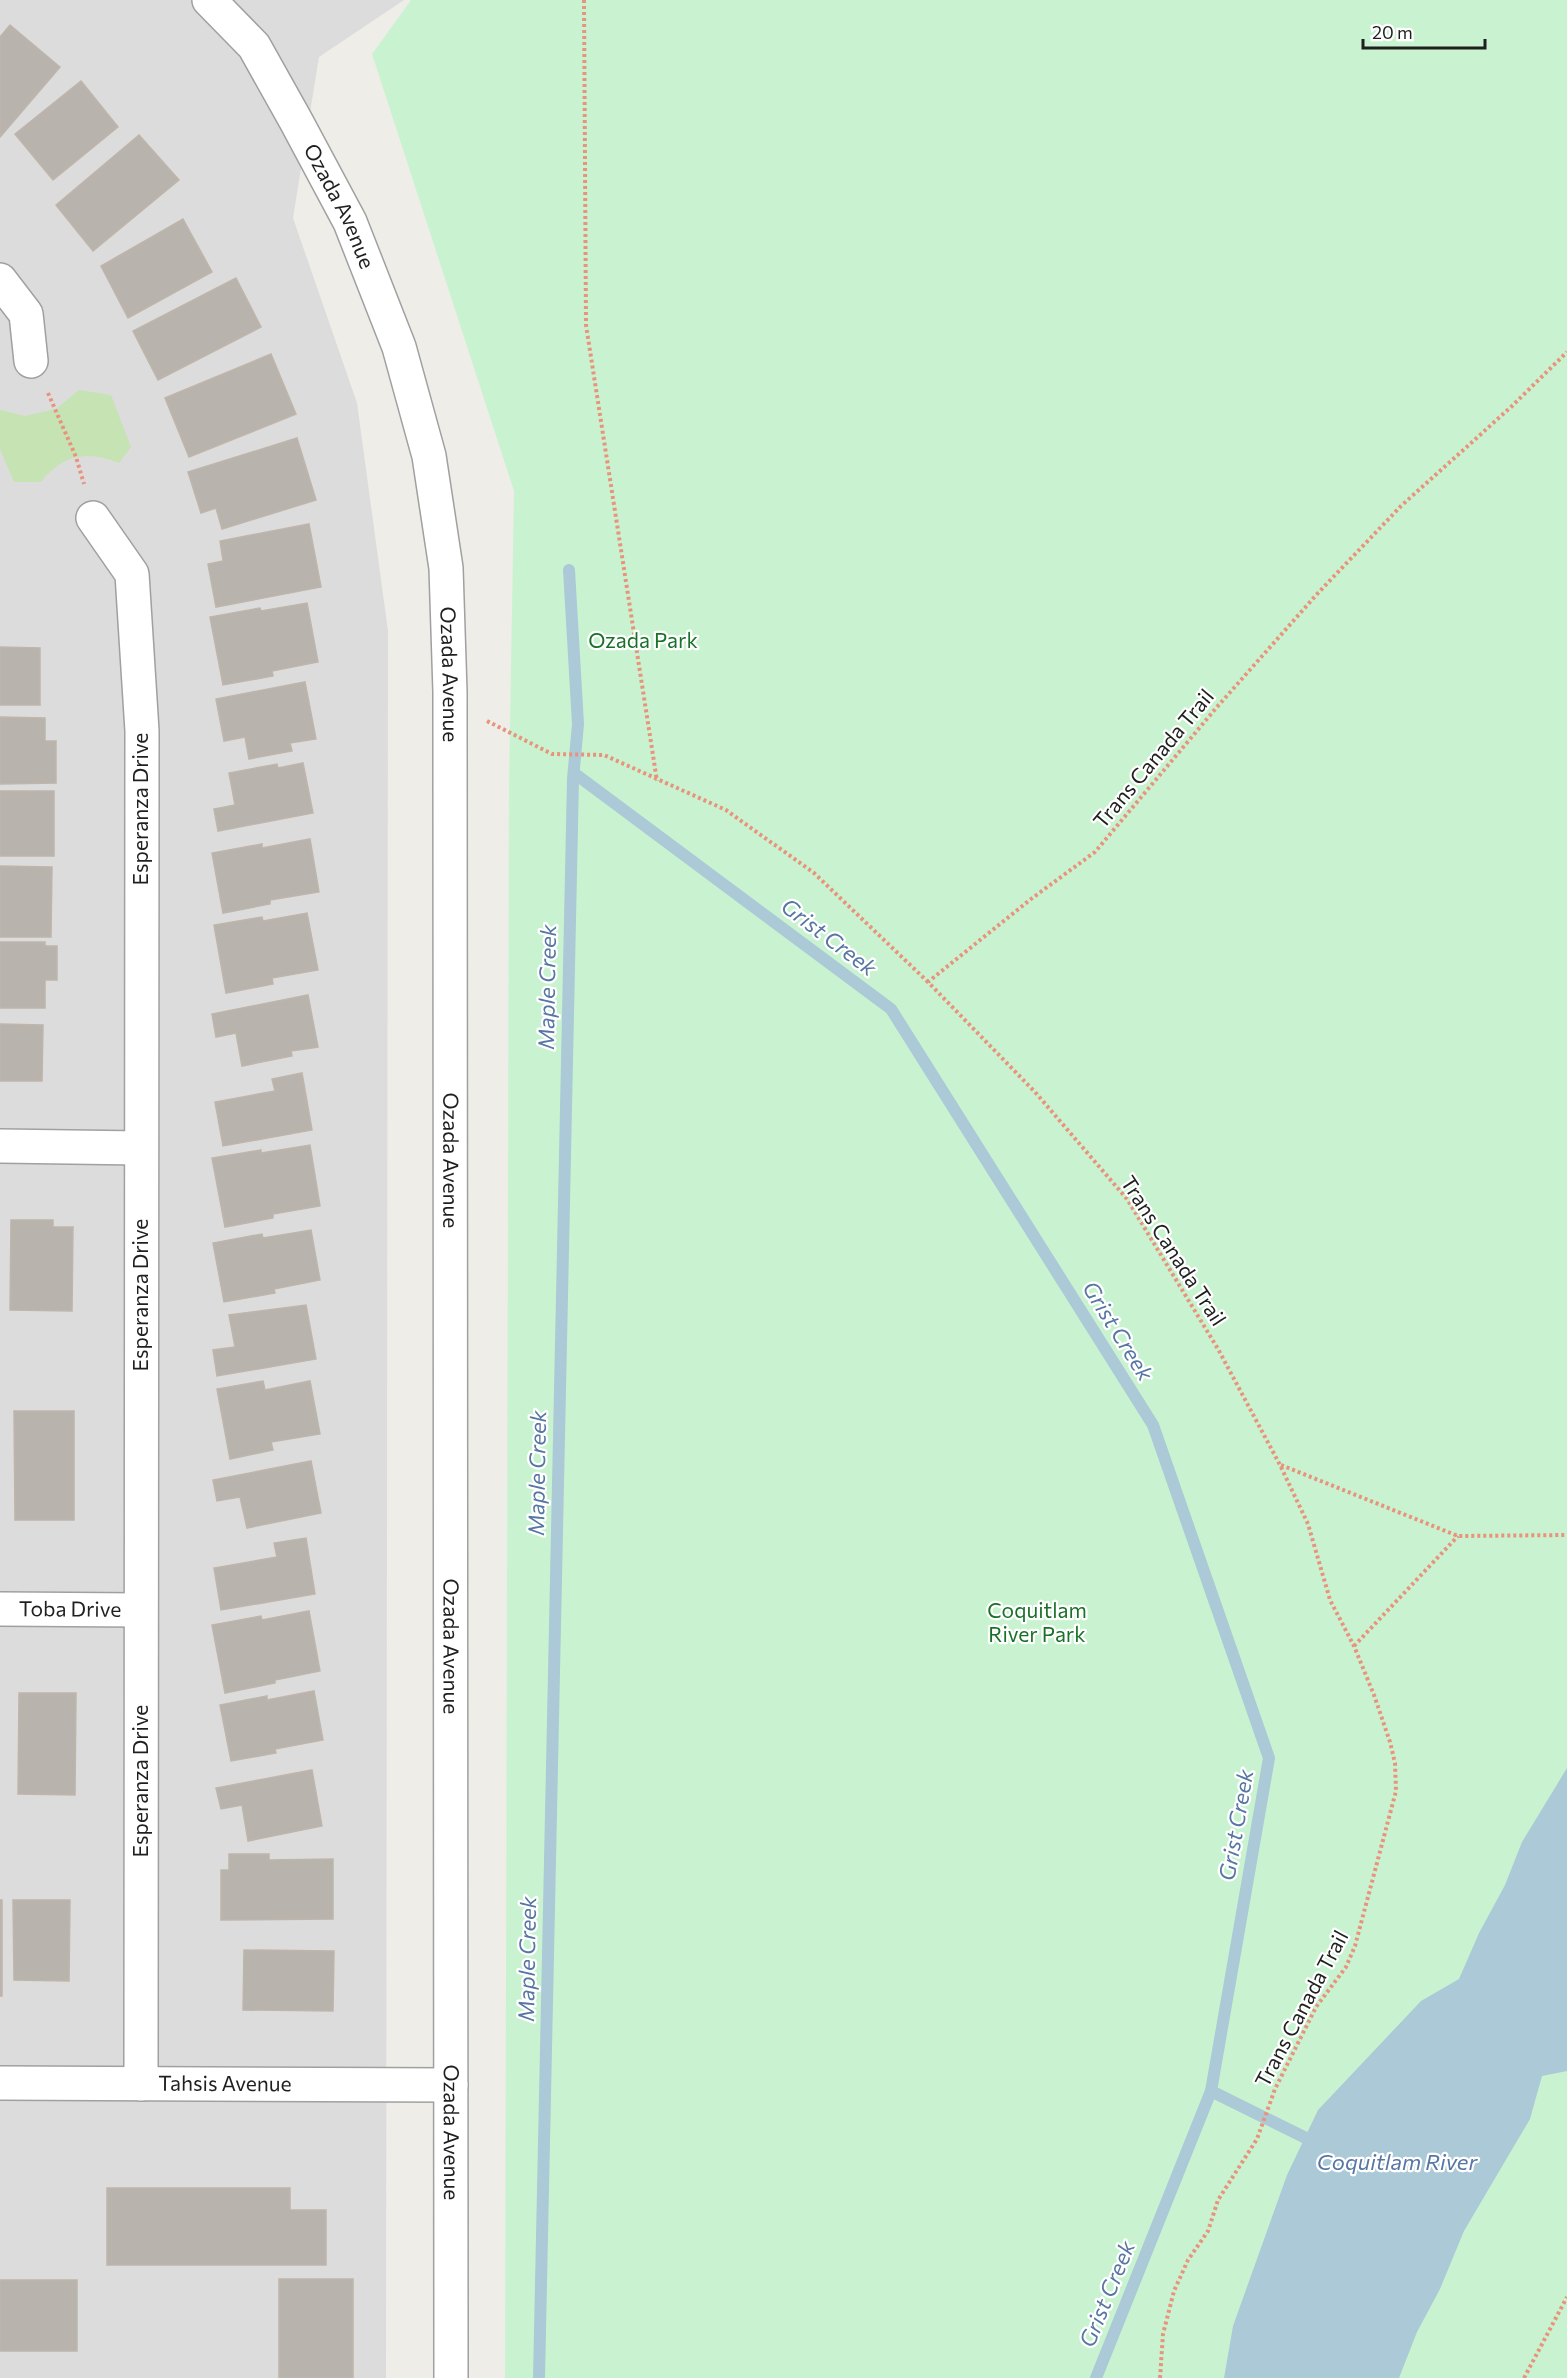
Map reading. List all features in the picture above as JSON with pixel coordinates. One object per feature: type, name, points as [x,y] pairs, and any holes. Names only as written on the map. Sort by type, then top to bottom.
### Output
[{"type":"street","name":"Ozada Avenue","points":[[209,0],[254,46],[350,222],[399,347],[429,456],[446,568],[450,692],[451,2378]]},
{"type":"street","points":[[0,280],[26,314],[31,361]]},
{"type":"street","name":"Esperanza Drive","points":[[93,518],[132,574],[142,731],[141,2084]]},
{"type":"street","points":[[0,1146],[141,1148]]},
{"type":"street","name":"Toba Drive","points":[[0,1609],[140,1610]]},
{"type":"street","name":"Tahsis Avenue","points":[[0,2084],[451,2085]]},
{"type":"path","points":[[584,0],[586,325],[657,780]]},
{"type":"path","name":"Trans Canada Trail","points":[[1160,2378],[1163,2334],[1174,2291],[1188,2260],[1208,2232],[1218,2200],[1257,2139],[1275,2089],[1316,2007],[1346,1967],[1355,1946],[1396,1791],[1395,1763],[1390,1742],[1354,1646],[1330,1600],[1308,1524],[1280,1465],[1218,1349],[1127,1199],[1035,1092],[928,982],[1031,899],[1095,852],[1217,707],[1318,593],[1401,506],[1511,407],[1567,352]]},
{"type":"path","points":[[31,361],[57,409],[76,457],[93,518]]},
{"type":"path","points":[[450,692],[480,717],[552,754],[604,755],[726,810],[814,873],[928,982]]},
{"type":"path","points":[[1280,1465],[1458,1536],[1567,1535]]},
{"type":"path","points":[[1354,1646],[1458,1536]]},
{"type":"path","points":[[1524,2378],[1567,2297]]},
{"type":"shaded area","points":[[0,0],[404,0],[319,57],[293,218],[357,403],[388,631],[386,2378],[0,2378]]},
{"type":"green space","name":"Coquitlam River Park","points":[[411,0],[1567,0],[1567,2378],[505,2378],[509,785],[514,491],[372,54]]},
{"type":"green space","points":[[79,390],[111,395],[131,447],[119,463],[97,457],[76,457],[58,465],[41,482],[14,482],[0,449],[0,410],[25,416],[56,409]]},
{"type":"water","name":"Coquitlam River","points":[[1567,1768],[1567,2071],[1542,2076],[1530,2119],[1464,2231],[1440,2289],[1417,2332],[1399,2378],[1224,2378],[1233,2326],[1287,2175],[1318,2110],[1421,2001],[1459,1979],[1479,1933],[1505,1885],[1522,1842]]},
{"type":"building","points":[[10,25],[60,67],[0,137],[0,37]]},
{"type":"building","points":[[81,81],[118,127],[53,180],[15,134]]},
{"type":"building","points":[[139,135],[179,180],[93,251],[56,205]]},
{"type":"building","points":[[183,219],[212,272],[128,318],[101,266]]},
{"type":"building","points":[[236,278],[261,327],[158,380],[133,331]]},
{"type":"building","points":[[271,354],[296,414],[189,457],[165,398]]},
{"type":"building","points":[[297,438],[316,500],[222,529],[216,508],[201,513],[188,472]]},
{"type":"building","points":[[309,524],[321,587],[216,607],[208,564],[223,561],[220,541]]},
{"type":"building","points":[[307,603],[318,662],[272,671],[273,676],[223,685],[210,617]]},
{"type":"building","points":[[0,647],[40,648],[40,705],[0,705]]},
{"type":"building","points":[[305,682],[316,739],[290,743],[292,751],[249,759],[245,737],[224,741],[216,699]]},
{"type":"building","points":[[0,717],[45,718],[45,741],[56,741],[56,783],[0,784]]},
{"type":"building","points":[[303,763],[313,813],[218,831],[214,809],[235,805],[229,773],[277,764],[278,768]]},
{"type":"building","points":[[0,791],[54,791],[54,856],[0,856]]},
{"type":"building","points":[[310,839],[319,892],[270,900],[270,904],[223,913],[212,853],[262,844],[262,848]]},
{"type":"building","points":[[0,866],[52,867],[51,937],[0,937]]},
{"type":"building","points":[[307,913],[318,970],[272,978],[273,984],[226,993],[214,925],[262,917],[263,921]]},
{"type":"building","points":[[0,942],[45,942],[45,946],[57,946],[57,980],[45,980],[45,1008],[0,1008]]},
{"type":"building","points":[[308,995],[318,1047],[291,1051],[292,1056],[242,1066],[236,1033],[216,1037],[212,1014]]},
{"type":"building","points":[[0,1024],[43,1025],[42,1081],[0,1081]]},
{"type":"building","points":[[302,1073],[312,1130],[223,1146],[215,1102],[275,1091],[272,1079]]},
{"type":"building","points":[[310,1145],[320,1206],[273,1214],[273,1218],[225,1227],[212,1158]]},
{"type":"building","points":[[11,1220],[53,1220],[53,1227],[73,1227],[72,1311],[10,1310]]},
{"type":"building","points":[[311,1230],[320,1280],[274,1289],[275,1293],[224,1302],[213,1243],[262,1234],[263,1238]]},
{"type":"building","points":[[306,1305],[316,1359],[217,1376],[213,1350],[235,1347],[229,1315]]},
{"type":"building","points":[[263,1381],[265,1390],[310,1381],[320,1434],[271,1442],[273,1450],[230,1459],[217,1389]]},
{"type":"building","points":[[14,1411],[74,1411],[74,1520],[15,1520]]},
{"type":"building","points":[[311,1461],[321,1513],[247,1528],[240,1497],[217,1501],[213,1480]]},
{"type":"building","points":[[306,1538],[315,1594],[221,1610],[214,1568],[277,1557],[274,1543]]},
{"type":"building","points":[[309,1611],[320,1671],[225,1693],[212,1625],[261,1616],[262,1620]]},
{"type":"building","points":[[314,1691],[323,1740],[275,1749],[276,1753],[231,1761],[220,1705],[267,1696],[267,1700]]},
{"type":"building","points":[[19,1693],[76,1693],[75,1795],[18,1794]]},
{"type":"building","points":[[312,1770],[322,1826],[248,1841],[242,1805],[221,1809],[216,1788]]},
{"type":"building","points":[[229,1854],[269,1854],[269,1860],[333,1859],[333,1919],[221,1920],[221,1870],[229,1870]]},
{"type":"building","points":[[0,1900],[2,1900],[2,1996],[0,1996]]},
{"type":"building","points":[[13,1900],[70,1900],[69,1981],[14,1980]]},
{"type":"building","points":[[244,1950],[334,1951],[333,2011],[243,2010]]},
{"type":"building","points":[[107,2188],[290,2188],[290,2210],[326,2210],[326,2265],[107,2265]]},
{"type":"building","points":[[279,2279],[353,2279],[353,2378],[279,2378]]},
{"type":"building","points":[[0,2280],[77,2280],[77,2351],[0,2351]]},
{"type":"waterway","name":"Maple Creek","points":[[539,2378],[573,779],[578,724],[569,570]]},
{"type":"waterway","name":"Grist Creek","points":[[574,773],[891,1009],[1153,1425],[1269,1758],[1211,2091],[1096,2378]]},
{"type":"waterway","name":"Grist Creek","points":[[1211,2091],[1318,2144]]},
{"type":"park label","name":"Ozada Park","points":[[643,641]]}]
